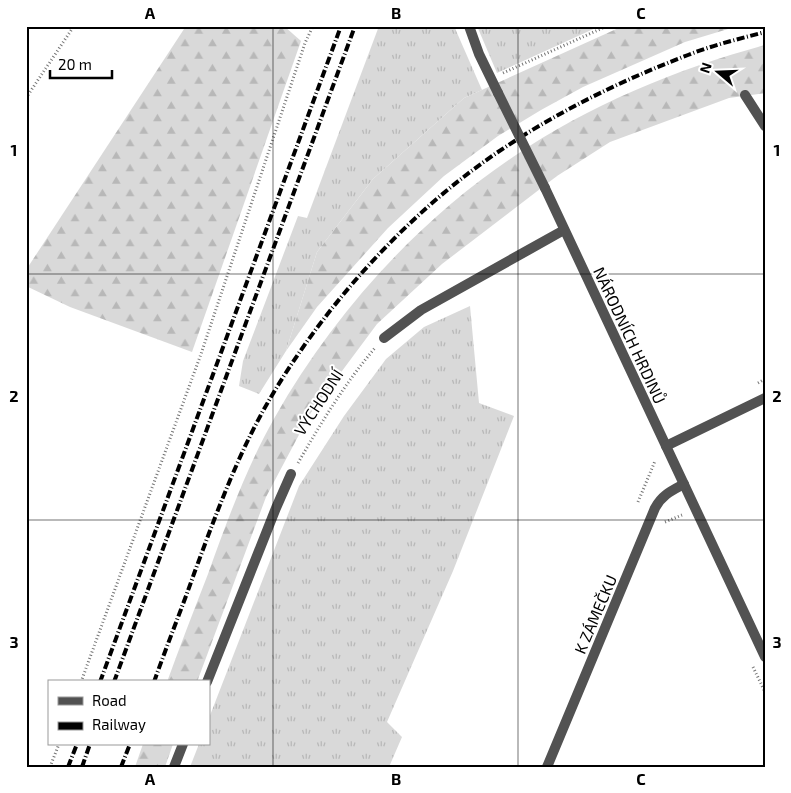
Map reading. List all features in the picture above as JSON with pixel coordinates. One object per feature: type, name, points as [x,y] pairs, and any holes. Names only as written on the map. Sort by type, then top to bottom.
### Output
[{"type":"street","name":"NÁRODNÍCH HRDINŮ","points":[[469,26],[491,79],[545,188],[765,657]]},
{"type":"street","points":[[745,95],[765,126]]},
{"type":"street","points":[[384,338],[421,310],[564,230]]},
{"type":"street","points":[[666,446],[765,398]]},
{"type":"street","points":[[208,680],[276,508],[292,474]]},
{"type":"street","name":"K ZÁMEČKU","points":[[548,767],[655,508],[659,500],[667,493],[684,484]]},
{"type":"street","points":[[174,767],[182,746]]},
{"type":"path","points":[[26,98],[74,26]]},
{"type":"path","points":[[82,680],[201,354],[302,52],[313,26]]},
{"type":"path","points":[[491,79],[607,26]]},
{"type":"path","name":"VÝCHODNÍ","points":[[292,474],[317,429],[340,394],[359,366],[384,338]]},
{"type":"path","points":[[50,767],[58,746]]},
{"type":"green space","points":[[186,26],[284,26],[301,41],[192,352],[70,307],[26,286],[26,270]]},
{"type":"green space","points":[[379,26],[454,26],[482,90],[464,98],[373,179],[317,252],[286,351],[259,394],[239,386],[243,361],[298,216],[307,218]]},
{"type":"green space","points":[[477,26],[600,26],[497,73]]},
{"type":"green space","points":[[623,26],[738,26],[685,42],[583,87],[498,136],[444,176],[388,228],[317,307],[286,351],[317,252],[373,179],[464,98]]},
{"type":"green space","points":[[765,45],[765,93],[729,98],[610,142],[557,176],[442,264],[377,324],[310,414],[266,497],[198,680],[168,680],[230,514],[265,436],[298,379],[323,343],[350,307],[379,274],[410,241],[443,211],[477,183],[542,138],[634,90],[699,65]]},
{"type":"green space","points":[[470,306],[479,403],[514,416],[453,571],[387,722],[402,737],[389,767],[190,767],[198,746],[210,746],[210,715],[299,486],[344,416],[386,359],[424,327]]},
{"type":"green space","points":[[142,746],[172,746],[165,767],[135,767]]},
{"type":"railway","points":[[101,680],[341,26]]},
{"type":"railway","points":[[115,680],[355,26]]},
{"type":"railway","points":[[155,680],[218,510],[253,430],[286,373],[311,336],[339,299],[370,264],[436,200],[471,171],[528,132],[595,96],[664,64],[707,48],[765,32]]},
{"type":"railway","points":[[68,767],[76,746]]},
{"type":"railway","points":[[82,767],[89,746]]},
{"type":"railway","points":[[121,767],[129,746]]}]
